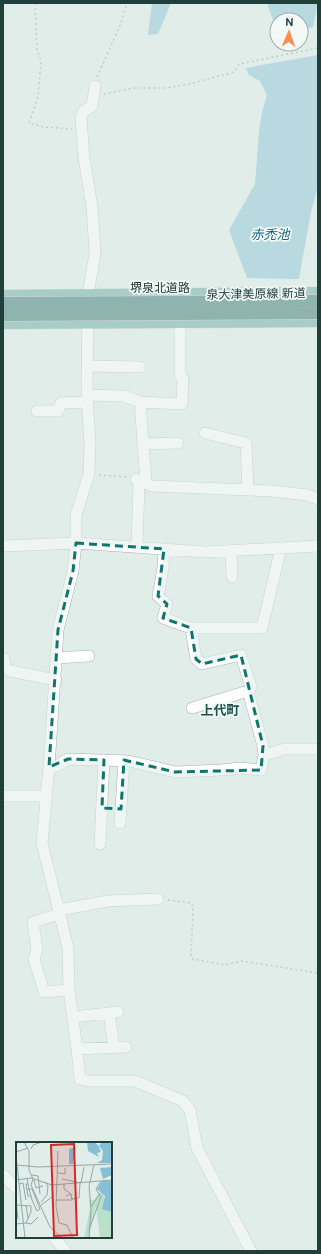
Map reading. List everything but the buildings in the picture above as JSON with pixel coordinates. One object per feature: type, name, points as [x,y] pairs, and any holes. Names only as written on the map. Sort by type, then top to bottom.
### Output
[{"type":"highway","name":"堺泉北道路","points":[[3,303],[318,301]]},
{"type":"highway","points":[[3,315],[318,313]]},
{"type":"main road","name":"泉大津美原線 新道","points":[[3,296],[318,293]]},
{"type":"main road","points":[[3,323],[318,321]]},
{"type":"street","points":[[94,91],[92,106],[84,112],[82,118],[84,157],[92,207],[95,253],[88,295],[89,474],[76,515],[76,543],[73,571],[58,630],[56,680],[42,843],[68,948],[69,990],[80,1079],[88,1081],[135,1081],[183,1101],[187,1105],[190,1110],[197,1148],[251,1251]]},
{"type":"street","points":[[37,410],[58,411],[61,403],[124,396],[140,402],[182,404],[183,378],[180,375],[180,322]]},
{"type":"street","points":[[88,366],[140,368]]},
{"type":"street","points":[[137,548],[143,444],[140,402]]},
{"type":"street","points":[[205,433],[246,443],[248,490]]},
{"type":"street","points":[[143,444],[178,443]]},
{"type":"street","points":[[140,481],[152,486],[272,491],[307,495],[318,499]]},
{"type":"street","points":[[3,546],[76,543],[205,552],[318,546]]},
{"type":"street","points":[[164,549],[163,568],[158,596],[167,604],[163,618],[191,628],[262,628],[281,548]]},
{"type":"street","points":[[231,550],[232,577]]},
{"type":"street","points":[[49,767],[56,766],[68,759],[124,761],[175,772],[240,768],[261,770],[264,755],[263,746],[248,691],[251,687],[241,655],[202,664],[196,659],[191,628]]},
{"type":"street","points":[[56,658],[89,656]]},
{"type":"street","points":[[3,658],[5,666],[10,671],[56,680]]},
{"type":"street","points":[[192,708],[248,691]]},
{"type":"street","points":[[264,755],[285,749],[318,749]]},
{"type":"street","points":[[100,844],[104,760]]},
{"type":"street","points":[[120,823],[124,761]]},
{"type":"street","points":[[3,796],[46,796]]},
{"type":"street","points":[[102,808],[121,809]]},
{"type":"street","points":[[69,990],[44,992],[34,959],[37,950],[33,922],[59,912],[108,901],[158,899]]},
{"type":"street","points":[[73,1017],[113,1013],[114,1047]]},
{"type":"street","points":[[77,1049],[126,1046]]},
{"type":"street","points":[[3,1175],[16,1189]]},
{"type":"street","points":[[55,1238],[65,1251]]},
{"type":"path","points":[[35,3],[37,50],[41,61],[38,97],[29,123],[44,128],[82,129]]},
{"type":"path","points":[[127,3],[120,26],[98,72],[94,91],[133,88],[166,88],[189,84],[234,72],[239,64],[318,48]]},
{"type":"path","points":[[89,474],[131,477],[140,481]]},
{"type":"path","points":[[158,899],[192,903],[193,909],[190,957],[192,959],[225,965],[242,961],[318,973]]},
{"type":"highlighted area","points":[[76,543],[164,549],[158,596],[167,604],[163,618],[191,628],[196,659],[202,664],[241,655],[263,746],[261,770],[175,772],[124,760],[121,809],[102,808],[104,760],[68,759],[49,767],[58,630],[73,571]]},
{"type":"water","points":[[152,3],[171,3],[158,34],[148,35]]},
{"type":"water","points":[[267,3],[318,3],[313,27],[309,28],[309,12],[270,12]]},
{"type":"water","name":"赤禿池","points":[[318,55],[318,186],[311,212],[299,279],[247,278],[229,230],[255,184],[259,131],[267,95],[260,81],[249,75],[246,68]]},
{"type":"district","name":"上代町","points":[[220,710]]}]
